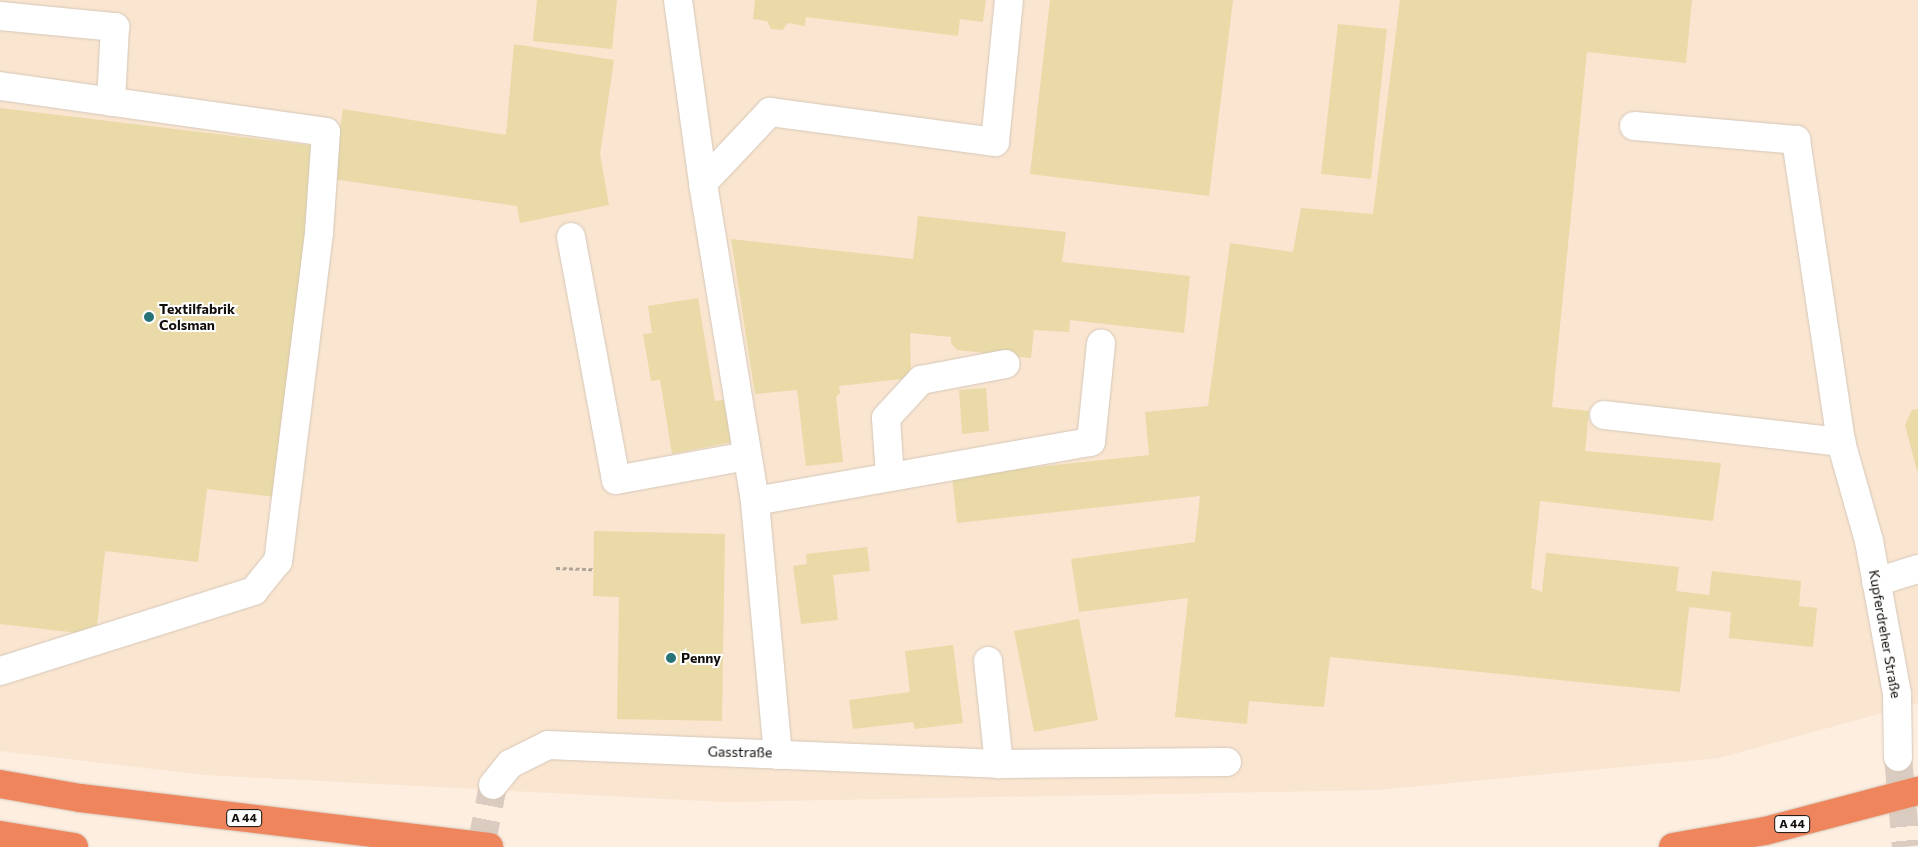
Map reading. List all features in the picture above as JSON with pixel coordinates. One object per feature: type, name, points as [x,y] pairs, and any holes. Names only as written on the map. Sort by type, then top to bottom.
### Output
[{"type":"highway","name":"A 44","points":[[0,784],[80,798],[489,847]]},
{"type":"highway","name":"A 44","points":[[1673,847],[1765,831],[1918,791]]},
{"type":"highway","points":[[0,835],[74,847]]},
{"type":"street","name":"Gasstraße","points":[[493,785],[510,764],[548,746],[778,755],[755,501],[703,183],[678,0]]},
{"type":"street","points":[[703,183],[770,112],[995,142],[1009,0]]},
{"type":"street","points":[[0,16],[115,27],[111,102]]},
{"type":"street","points":[[0,86],[326,132],[319,233],[278,561],[254,591],[0,671]]},
{"type":"street","name":"Kupferdreher Straße","points":[[1634,126],[1796,140],[1841,442],[1869,541],[1876,582],[1905,683],[1898,757]]},
{"type":"street","points":[[572,237],[616,480],[747,456]]},
{"type":"street","points":[[755,501],[1091,442],[1101,344]]},
{"type":"street","points":[[890,477],[886,418],[922,380],[1006,364]]},
{"type":"street","points":[[1604,415],[1841,442]]},
{"type":"street","points":[[1876,582],[1918,568]]},
{"type":"street","points":[[988,661],[999,764]]},
{"type":"street","points":[[778,755],[999,764],[1227,762]]},
{"type":"path","points":[[556,568],[593,569]]},
{"type":"shaded area","points":[[0,0],[1918,0],[1918,703],[1719,758],[1378,790],[725,802],[205,775],[0,751]]},
{"type":"building","points":[[537,0],[617,0],[612,49],[533,41]]},
{"type":"building","points":[[755,0],[986,0],[983,22],[960,19],[958,36],[806,17],[805,26],[788,23],[782,30],[771,29],[767,21],[753,19]]},
{"type":"building","points":[[1050,0],[1233,0],[1209,196],[1030,174]]},
{"type":"building","points":[[1400,0],[1692,0],[1686,63],[1587,52],[1552,407],[1589,411],[1585,451],[1721,463],[1713,521],[1540,501],[1531,588],[1542,592],[1546,553],[1679,567],[1676,591],[1709,595],[1712,571],[1801,581],[1799,606],[1817,608],[1813,647],[1729,638],[1731,612],[1689,607],[1680,692],[1330,657],[1324,707],[1249,701],[1247,724],[1175,717],[1188,598],[1079,612],[1071,559],[1195,542],[1200,496],[957,523],[952,476],[1149,455],[1145,412],[1208,406],[1230,243],[1293,252],[1301,208],[1373,214]]},
{"type":"building","points":[[1338,24],[1387,29],[1371,179],[1321,174]]},
{"type":"building","points":[[514,44],[614,60],[600,154],[609,205],[520,223],[517,206],[333,179],[343,109],[506,135]]},
{"type":"building","name":"Textilfabrik Colsman","points":[[0,108],[317,146],[276,497],[207,489],[198,562],[105,551],[96,635],[0,624]]},
{"type":"building","points":[[918,216],[1066,232],[1062,262],[1190,276],[1184,333],[1070,320],[1069,332],[1034,330],[1031,358],[957,350],[951,343],[951,337],[910,333],[911,378],[839,386],[840,393],[836,397],[843,462],[806,466],[797,390],[755,394],[731,239],[913,259]]},
{"type":"building","points":[[698,298],[715,401],[730,399],[737,441],[672,454],[660,380],[651,381],[643,334],[652,333],[648,306]]},
{"type":"building","points":[[986,388],[989,431],[962,434],[959,390]]},
{"type":"building","points":[[1918,409],[1917,471],[1905,425],[1912,410]]},
{"type":"building","name":"Penny","points":[[594,531],[725,534],[722,721],[617,719],[619,597],[593,596]]},
{"type":"building","points":[[867,547],[870,571],[833,575],[838,620],[801,624],[793,566],[807,564],[806,554]]},
{"type":"building","points":[[1079,619],[1098,720],[1034,732],[1014,631]]},
{"type":"building","points":[[953,645],[963,723],[915,729],[913,722],[853,729],[849,700],[910,692],[905,651]]},
{"type":"tunnel","points":[[1898,757],[1906,847]]},
{"type":"tunnel","points":[[481,847],[493,785]]},
{"type":"place","name":"Textilfabrik Colsman","points":[[149,317]]},
{"type":"place","name":"Penny","points":[[671,658]]}]
